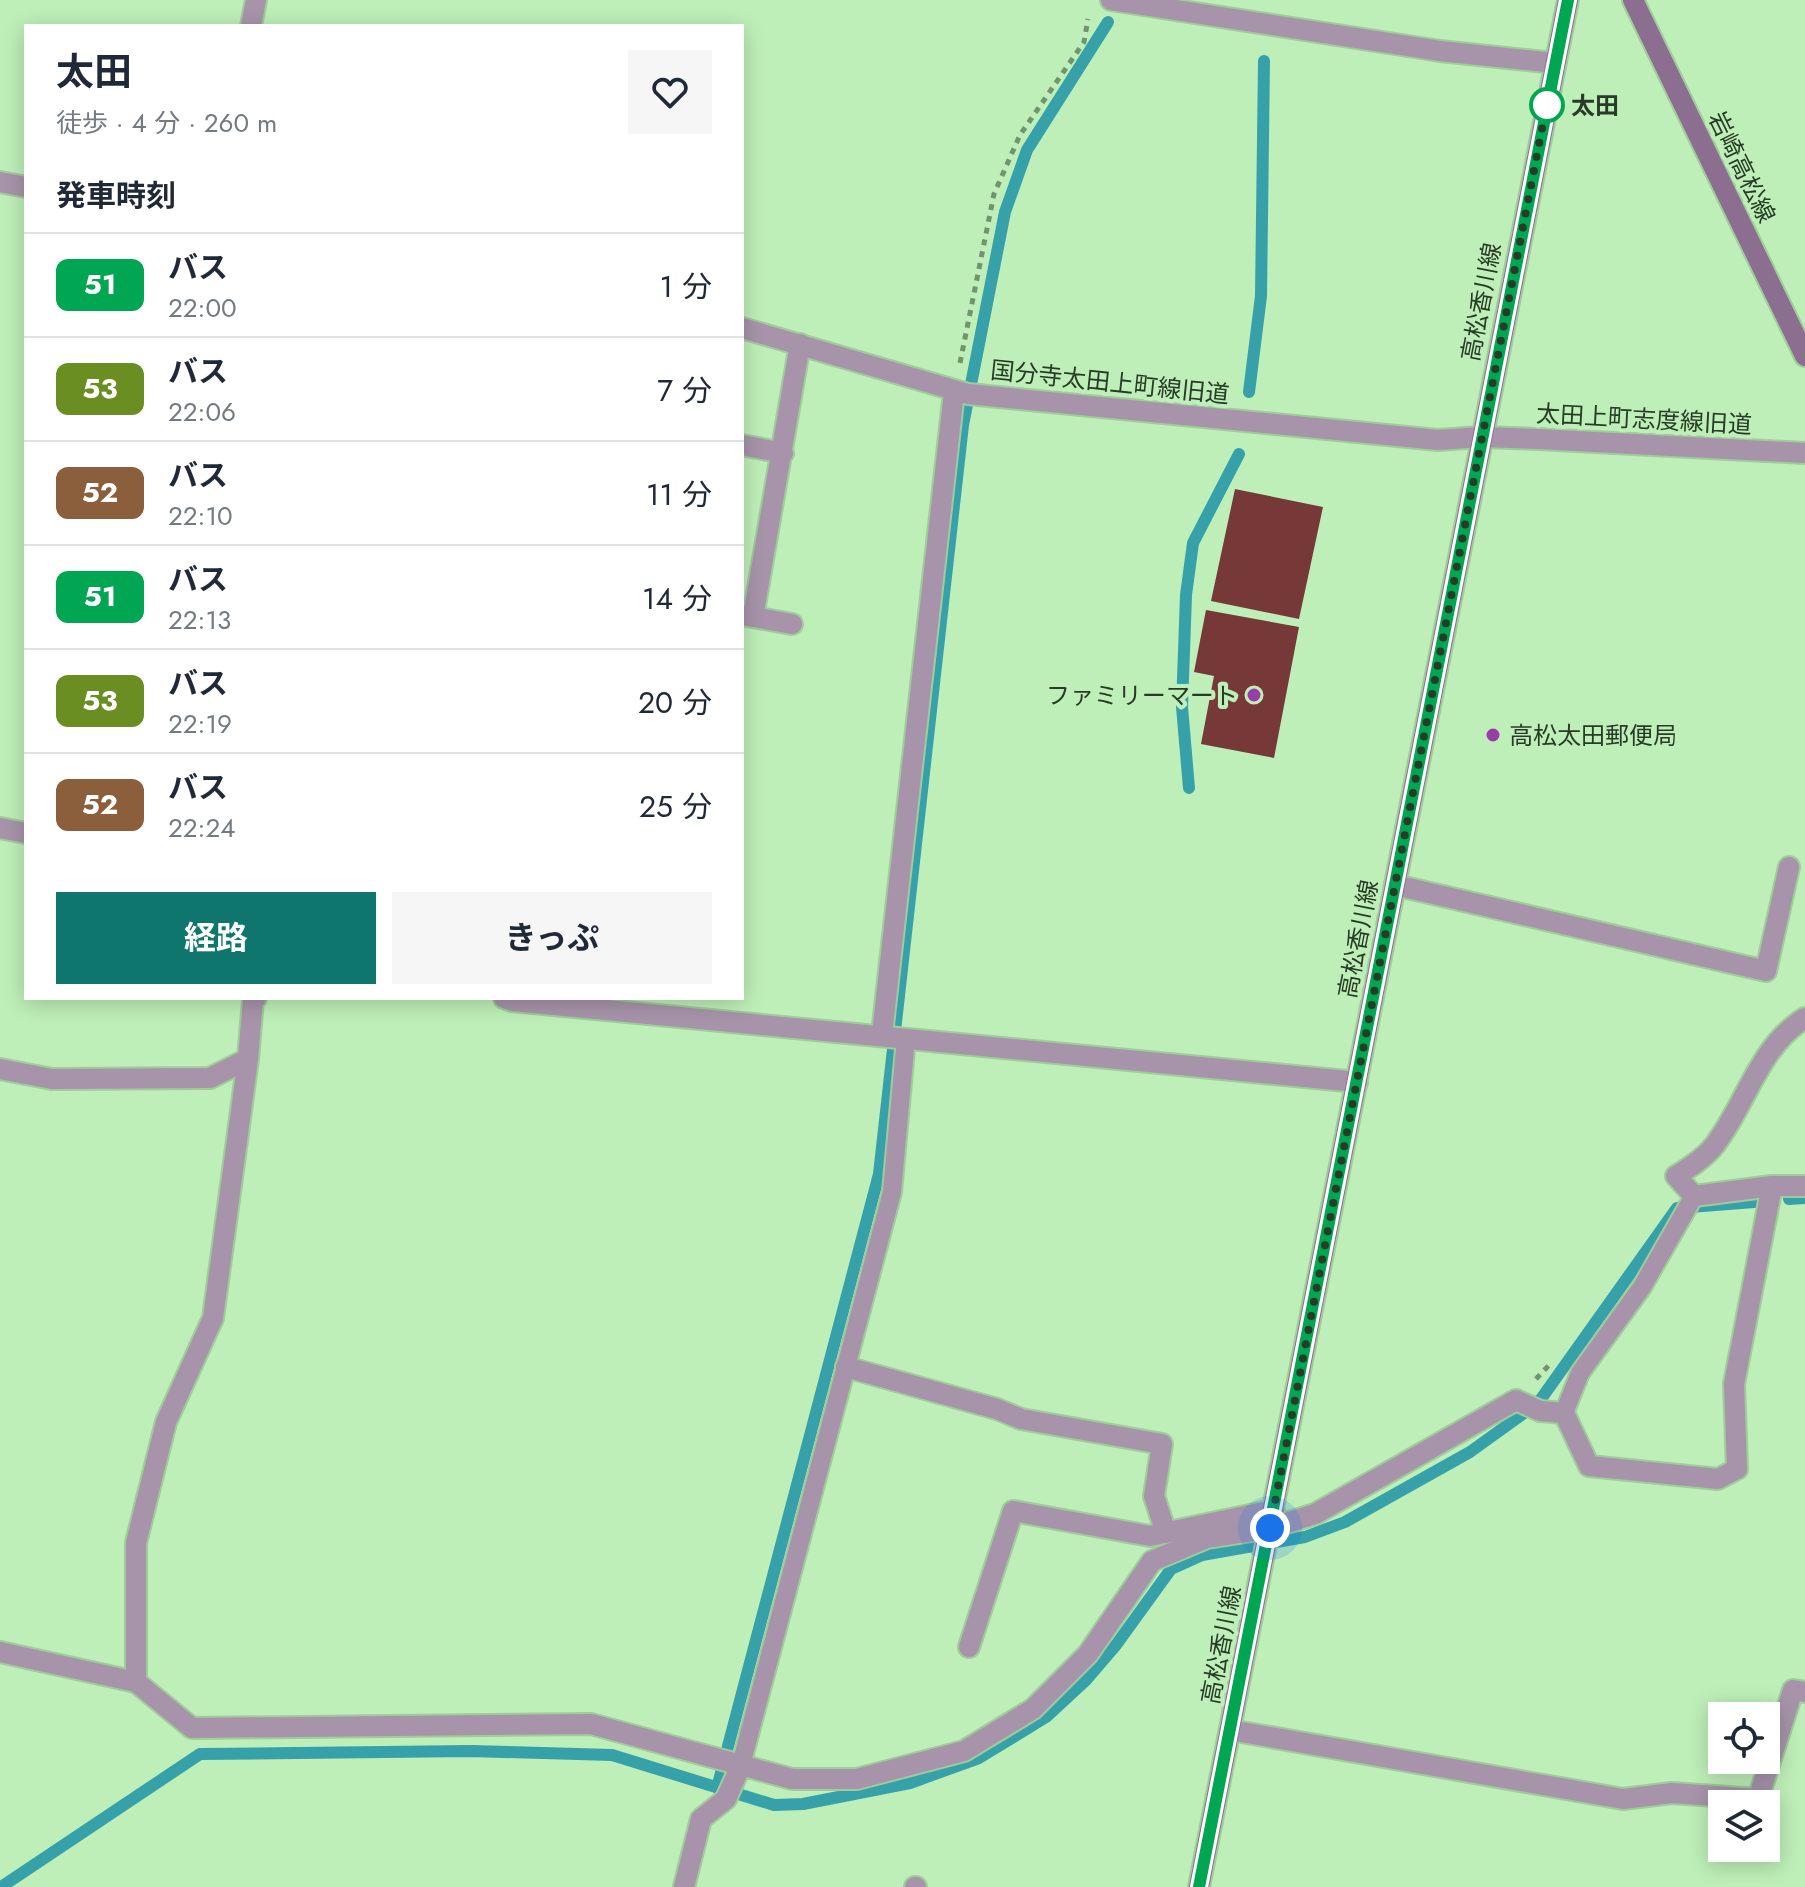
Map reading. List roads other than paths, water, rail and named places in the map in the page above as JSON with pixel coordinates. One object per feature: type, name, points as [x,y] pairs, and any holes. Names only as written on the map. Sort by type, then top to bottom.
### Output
[{"type":"main road","name":"高松香川線","points":[[1199,1887],[1568,0]]},
{"type":"main road","name":"岩崎高松線","points":[[1633,0],[1805,356]]},
{"type":"street","points":[[251,24],[256,0]]},
{"type":"street","points":[[1111,0],[1440,51],[1555,63]]},
{"type":"street","points":[[0,182],[24,187]]},
{"type":"street","name":"国分寺太田上町線旧道","points":[[744,329],[966,394],[1438,440],[1481,437]]},
{"type":"street","points":[[792,624],[748,616],[783,453],[800,344]]},
{"type":"street","points":[[894,1036],[966,394]]},
{"type":"street","name":"太田上町志度線旧道","points":[[1481,437],[1805,453]]},
{"type":"street","points":[[744,445],[783,453]]},
{"type":"street","points":[[0,828],[24,833]]},
{"type":"street","points":[[1395,885],[1766,971],[1789,867]]},
{"type":"street","points":[[136,1682],[136,1543],[166,1422],[213,1318],[248,1059],[253,1000]]},
{"type":"street","points":[[509,1000],[1357,1082]]},
{"type":"street","points":[[1805,1018],[1785,1030],[1718,1141],[1697,1163],[1676,1176],[1691,1204],[1772,1186],[1805,1186]]},
{"type":"street","points":[[0,1069],[52,1079],[210,1078],[248,1059]]},
{"type":"street","points":[[0,1652],[136,1682],[192,1728],[591,1724],[730,1766],[792,1779],[857,1779],[964,1751],[1033,1709],[1088,1654],[1152,1561],[1207,1538],[1315,1514],[1526,1405],[1564,1413],[1589,1466],[1718,1479],[1737,1469],[1734,1384],[1772,1186]]},
{"type":"street","points":[[846,1367],[997,1409],[1021,1419],[1162,1444],[1154,1496],[1166,1533]]},
{"type":"street","points":[[969,1647],[1013,1511],[1150,1536],[1271,1525]]},
{"type":"street","points":[[1230,1730],[1623,1799],[1672,1793],[1758,1799],[1793,1690],[1805,1692]]},
{"type":"street","points":[[684,1887],[701,1819],[726,1799],[730,1766]]},
{"type":"lane","points":[[730,1766],[846,1367],[892,1192],[894,1036]]},
{"type":"lane","points":[[1564,1413],[1580,1373],[1642,1287],[1691,1204]]},
{"type":"waterway","points":[[717,1788],[879,1174],[963,425],[1005,212],[1027,150],[1108,22]]},
{"type":"waterway","points":[[1249,392],[1261,296],[1264,61]]},
{"type":"waterway","points":[[1189,788],[1182,707],[1186,595],[1193,543],[1239,454]]},
{"type":"waterway","points":[[1789,1199],[1805,1198]]},
{"type":"waterway","points":[[1,1887],[200,1754],[470,1751],[612,1755],[774,1805],[803,1804],[910,1783],[979,1758],[1046,1717],[1086,1680],[1116,1645],[1171,1569],[1202,1555],[1305,1537],[1345,1522],[1470,1452],[1541,1399],[1677,1208],[1754,1202]]},
{"type":"place","name":"太田","points":[[1547,105]]},
{"type":"place","name":"ファミリーマート","points":[[1254,695]]},
{"type":"place","name":"高松太田郵便局","points":[[1493,735]]}]
